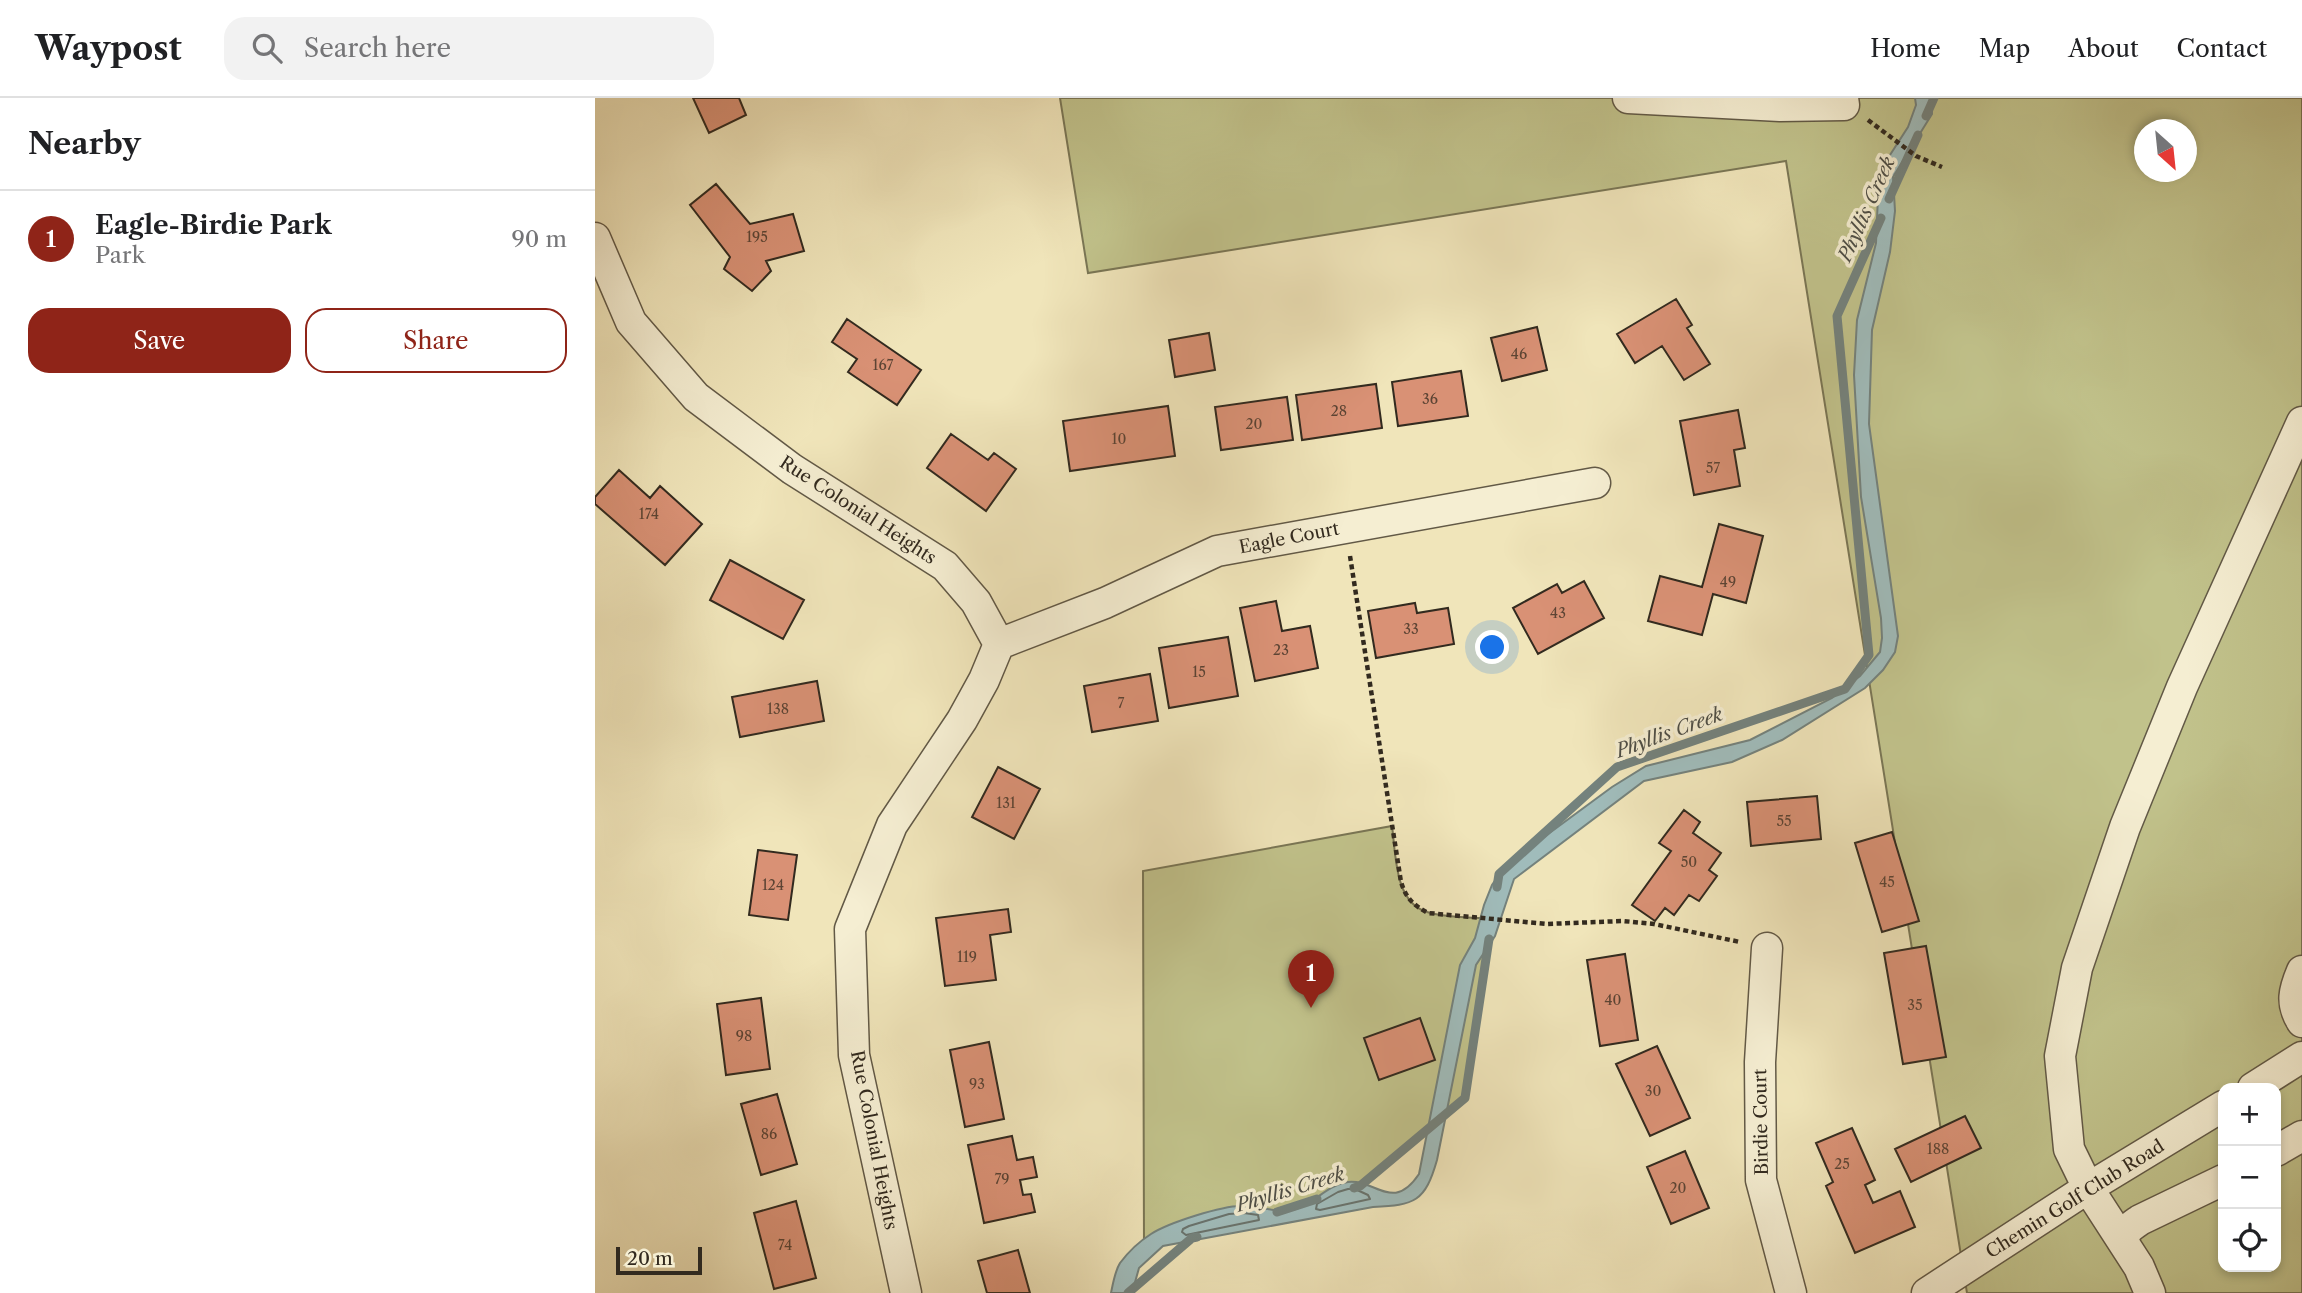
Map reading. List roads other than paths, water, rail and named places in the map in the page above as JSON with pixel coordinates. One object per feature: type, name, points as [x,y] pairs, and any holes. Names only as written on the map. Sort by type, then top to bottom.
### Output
[{"type":"street","points":[[1628,98],[1780,106],[1844,105],[1843,98]]},
{"type":"street","name":"Rue Colonial Heights","points":[[595,238],[631,322],[696,397],[792,469],[944,566],[976,602],[999,644],[984,680],[962,720],[892,825],[850,929],[855,1055],[905,1293]]},
{"type":"street","points":[[2150,1293],[2139,1267],[2088,1188],[2069,1149],[2060,1056],[2077,968],[2125,827],[2182,687],[2302,422]]},
{"type":"street","name":"Eagle Court","points":[[999,644],[1105,603],[1217,551],[1595,483]]},
{"type":"street","name":"Birdie Court","points":[[1767,948],[1760,1062],[1761,1180],[1791,1293]]},
{"type":"street","points":[[2302,971],[2294,991],[2293,1002],[2302,1022]]},
{"type":"street","points":[[2261,1083],[2302,1057]]},
{"type":"street","name":"Chemin Golf Club Road","points":[[1927,1293],[2088,1188],[2218,1109]]},
{"type":"street","points":[[2281,1148],[2302,1136]]},
{"type":"street","points":[[2124,1243],[2127,1228],[2218,1182]]},
{"type":"water","points":[[1915,98],[1931,98],[1932,114],[1893,177],[1895,211],[1890,252],[1872,330],[1869,424],[1898,636],[1895,652],[1883,670],[1865,688],[1782,740],[1732,762],[1644,781],[1514,879],[1495,936],[1476,965],[1437,1160],[1423,1193],[1399,1205],[1373,1207],[1163,1246],[1139,1268],[1132,1293],[1111,1293],[1118,1266],[1131,1250],[1151,1234],[1182,1220],[1234,1206],[1283,1211],[1296,1209],[1348,1182],[1358,1182],[1392,1193],[1410,1185],[1419,1174],[1460,965],[1475,938],[1492,885],[1506,865],[1612,787],[1646,766],[1750,740],[1832,698],[1860,676],[1880,652],[1881,618],[1861,497],[1854,375],[1857,320],[1876,243],[1879,172],[1908,127],[1916,105]]},
{"type":"waterway","name":"Phyllis Creek","points":[[1926,116],[1934,98]]},
{"type":"waterway","name":"Phyllis Creek","points":[[1889,199],[1918,135]]},
{"type":"waterway","name":"Phyllis Creek","points":[[1497,887],[1499,874],[1617,767],[1845,689],[1869,655],[1837,316],[1881,218]]},
{"type":"waterway","name":"Phyllis Creek","points":[[1354,1188],[1360,1186],[1465,1098],[1489,939]]},
{"type":"waterway","name":"Phyllis Creek","points":[[1277,1212],[1317,1199]]},
{"type":"waterway","name":"Phyllis Creek","points":[[1128,1293],[1192,1238],[1197,1237]]},
{"type":"place","name":"Eagle-Birdie Park","points":[[1311,1008]]}]
